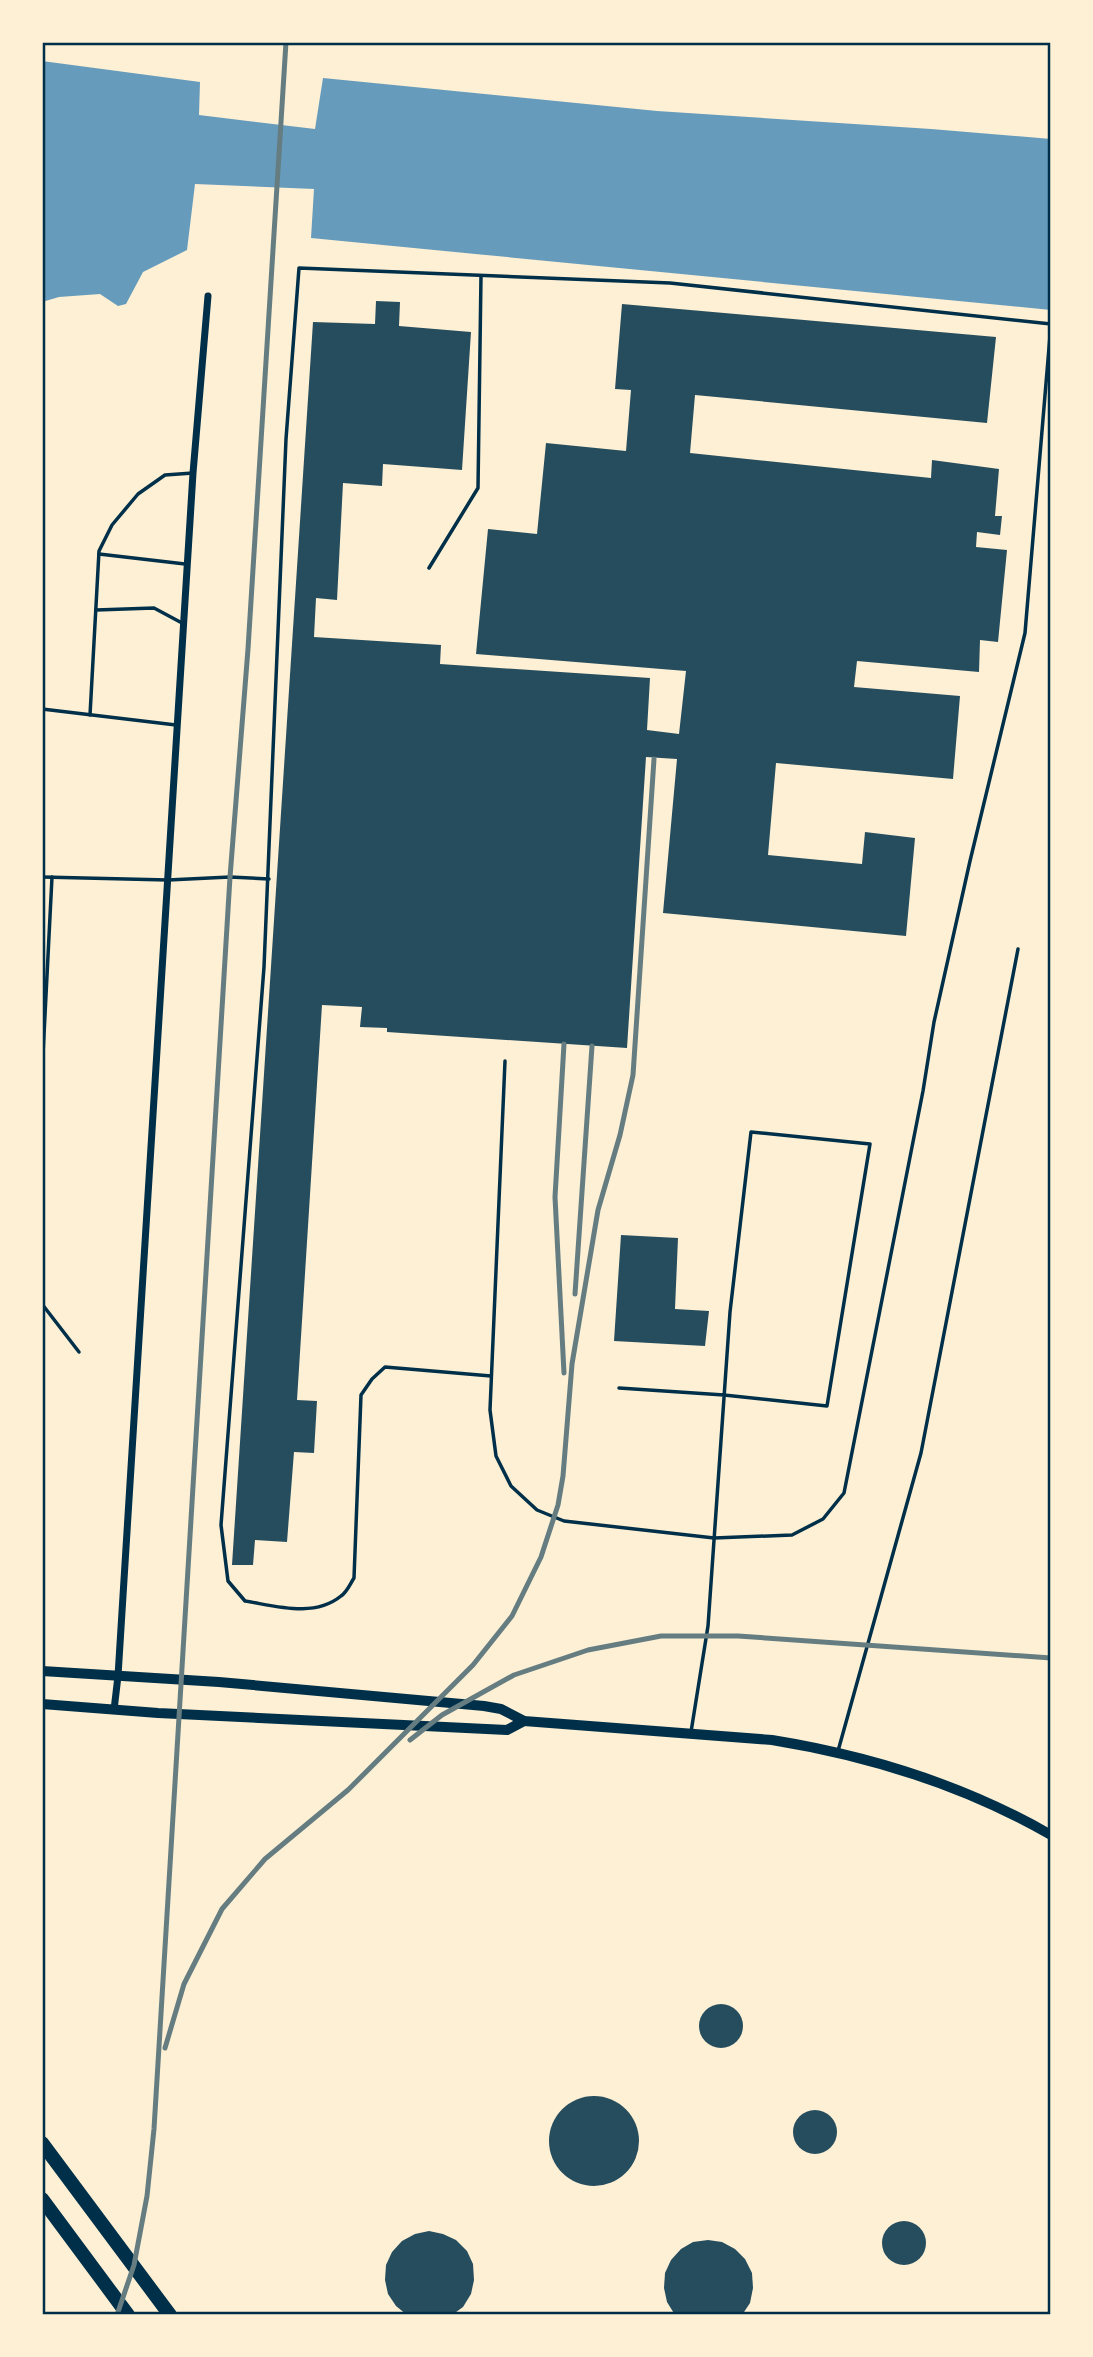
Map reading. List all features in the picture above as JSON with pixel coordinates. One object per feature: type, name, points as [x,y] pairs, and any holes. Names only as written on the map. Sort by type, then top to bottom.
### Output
[{"type":"highway","points":[[42,2143],[170,2315]]},
{"type":"highway","points":[[42,2199],[128,2315]]},
{"type":"main road","points":[[42,1671],[219,1682],[484,1706],[501,1709],[524,1721],[772,1740],[904,1769],[1007,1811],[1051,1835]]},
{"type":"main road","points":[[42,1704],[507,1730],[524,1721]]},
{"type":"street","points":[[114,1710],[193,473],[208,296]]},
{"type":"lane","points":[[491,1376],[385,1367],[372,1378],[361,1395],[354,1578],[344,1595],[324,1606],[295,1609],[245,1601],[228,1581],[221,1525],[269,879],[286,439],[299,268],[670,283],[1051,324],[1024,633],[934,1022],[923,1091],[844,1493],[823,1519],[792,1535],[714,1538],[564,1521],[537,1510],[512,1486],[496,1455],[490,1410],[505,1060]]},
{"type":"lane","points":[[429,568],[478,488],[481,276]]},
{"type":"lane","points":[[90,715],[99,554],[112,525],[138,494],[165,475],[193,473]]},
{"type":"lane","points":[[99,554],[188,565]]},
{"type":"lane","points":[[96,610],[154,608],[184,624]]},
{"type":"lane","points":[[42,709],[178,725]]},
{"type":"lane","points":[[42,877],[269,879]]},
{"type":"lane","points":[[42,1074],[52,877]]},
{"type":"lane","points":[[837,1753],[921,1453],[1018,949]]},
{"type":"lane","points":[[619,1388],[724,1395],[827,1406],[870,1144],[751,1132],[730,1312],[724,1395],[708,1626],[691,1734]]},
{"type":"lane","points":[[42,1304],[79,1352]]},
{"type":"water","points":[[42,61],[200,82],[199,115],[315,129],[323,78],[657,111],[1051,139],[1051,310],[311,238],[314,189],[195,184],[187,250],[143,272],[126,304],[118,306],[100,294],[59,297],[42,302]]},
{"type":"building","points":[[376,301],[400,302],[399,326],[471,332],[462,470],[383,464],[382,486],[343,483],[337,600],[316,598],[314,637],[441,645],[440,664],[650,678],[647,730],[679,734],[686,671],[476,654],[488,529],[537,534],[546,443],[626,451],[631,390],[615,389],[622,304],[996,337],[987,423],[695,395],[690,453],[931,478],[932,460],[999,469],[995,516],[1002,516],[1000,535],[977,532],[976,547],[1007,550],[998,642],[980,640],[979,672],[857,661],[854,687],[960,696],[953,779],[776,763],[768,855],[862,864],[865,832],[915,838],[906,936],[663,913],[677,759],[646,757],[627,1048],[387,1032],[387,1028],[360,1027],[362,1007],[322,1005],[297,1400],[317,1401],[314,1453],[294,1452],[287,1542],[255,1540],[253,1565],[232,1565],[313,322],[375,324]]},
{"type":"building","points":[[621,1235],[678,1238],[675,1309],[709,1311],[705,1346],[614,1341]]},
{"type":"building","points":[[721,2004],[730,2005],[737,2010],[742,2017],[742,2035],[737,2042],[730,2047],[721,2048],[712,2047],[705,2042],[700,2035],[699,2026],[700,2017],[705,2010],[712,2005]]},
{"type":"building","points":[[594,2096],[619,2104],[631,2116],[639,2141],[631,2166],[619,2178],[594,2186],[569,2178],[557,2166],[549,2141],[557,2116],[569,2104]]},
{"type":"building","points":[[815,2110],[824,2111],[831,2116],[836,2123],[836,2141],[831,2148],[824,2153],[815,2154],[806,2153],[799,2148],[794,2141],[793,2132],[794,2123],[799,2116],[806,2111]]},
{"type":"building","points":[[904,2221],[913,2222],[920,2227],[925,2234],[925,2252],[920,2259],[913,2264],[904,2265],[895,2264],[888,2259],[883,2252],[882,2243],[883,2234],[888,2227],[895,2222]]},
{"type":"building","points":[[429,2231],[456,2240],[467,2251],[473,2264],[471,2294],[463,2307],[452,2315],[407,2315],[396,2306],[388,2294],[386,2265],[392,2252],[402,2241]]},
{"type":"building","points":[[693,2242],[722,2242],[735,2249],[745,2259],[752,2273],[750,2303],[742,2315],[675,2315],[667,2302],[665,2273],[671,2260],[681,2249]]},
{"type":"railway","points":[[117,2315],[134,2265],[147,2196],[154,2129],[230,877],[248,649],[286,42]]},
{"type":"railway","points":[[165,2048],[184,1984],[222,1909],[265,1859],[348,1790],[473,1665],[512,1616],[541,1557],[558,1505],[563,1476],[572,1364],[598,1210],[620,1135],[633,1075],[654,759]]},
{"type":"railway","points":[[564,1044],[555,1197],[564,1373]]},
{"type":"railway","points":[[575,1294],[592,1046]]},
{"type":"railway","points":[[410,1740],[442,1715],[514,1675],[588,1650],[661,1636],[738,1636],[1051,1658]]}]
